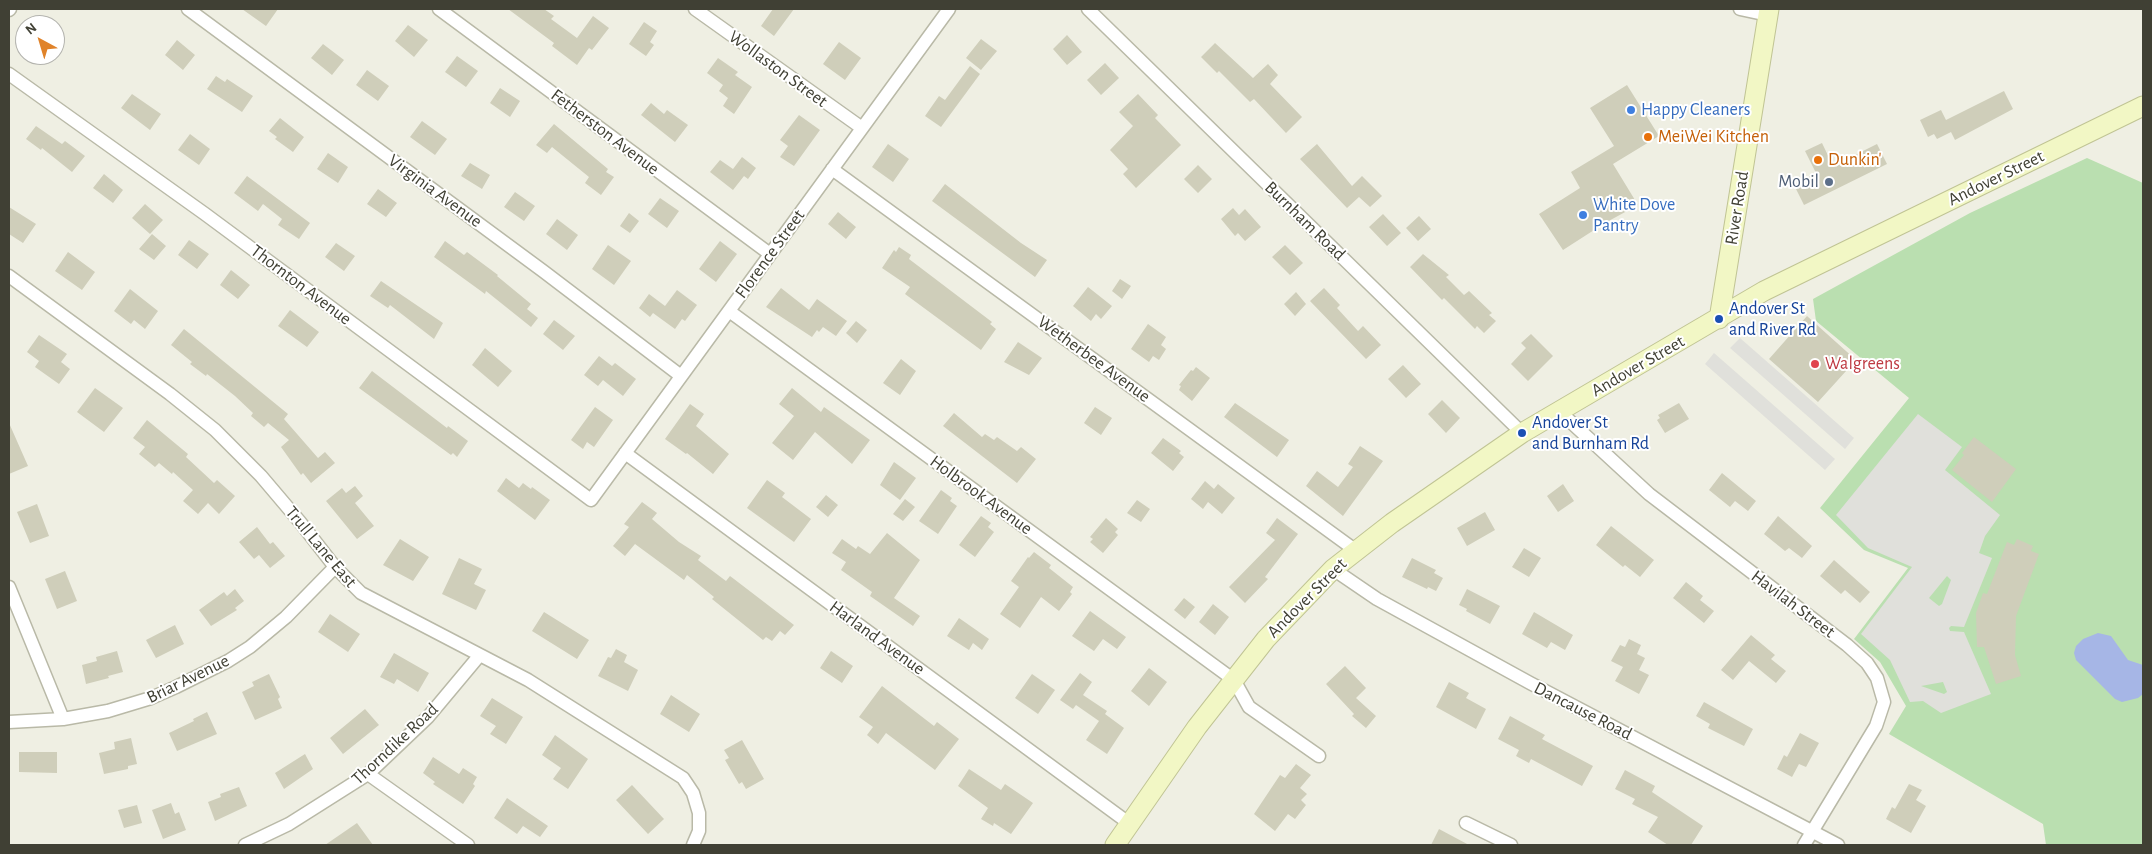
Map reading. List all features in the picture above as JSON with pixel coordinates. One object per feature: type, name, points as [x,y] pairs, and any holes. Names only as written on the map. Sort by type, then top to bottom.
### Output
[{"type":"main road","name":"River Road","points":[[1719,318],[1769,12]]},
{"type":"main road","name":"Andover Street","points":[[1115,845],[1197,727],[1266,639],[1333,569],[1355,550],[1433,493],[1522,433],[1772,288],[2143,106]]},
{"type":"street","name":"Virginia Avenue","points":[[188,9],[543,270],[681,376]]},
{"type":"street","name":"Fetherston Avenue","points":[[440,9],[770,254]]},
{"type":"street","name":"Wollaston Street","points":[[695,9],[862,128]]},
{"type":"street","name":"Florence Street","points":[[591,500],[949,9]]},
{"type":"street","name":"Burnham Road","points":[[1088,9],[1522,433]]},
{"type":"street","points":[[1740,9],[1769,12]]},
{"type":"street","name":"Thornton Avenue","points":[[9,74],[206,214],[591,500]]},
{"type":"street","name":"Wetherbee Avenue","points":[[832,169],[1355,550]]},
{"type":"street","name":"Trull Lane East","points":[[9,276],[170,394],[215,430],[239,452],[281,498],[335,567],[370,600],[528,680],[683,778],[693,792],[699,813],[699,831],[693,845]]},
{"type":"street","name":"Holbrook Avenue","points":[[728,311],[1234,680]]},
{"type":"street","name":"Havilah Street","points":[[1560,412],[1649,494],[1848,645],[1870,666],[1877,678],[1882,688],[1884,702],[1876,726],[1804,845]]},
{"type":"street","name":"Harland Avenue","points":[[625,452],[1130,824]]},
{"type":"street","name":"Briar Avenue","points":[[9,722],[63,719],[108,711],[151,698],[228,661],[250,647],[286,617],[335,567]]},
{"type":"street","name":"Dancause Road","points":[[1333,569],[1377,599],[1513,674],[1838,845]]},
{"type":"street","points":[[9,587],[63,719]]},
{"type":"street","name":"Thorndike Road","points":[[245,845],[289,824],[368,774],[428,717],[479,656]]},
{"type":"street","points":[[1234,680],[1249,706],[1319,756]]},
{"type":"street","points":[[368,774],[468,845]]},
{"type":"street","points":[[1466,823],[1511,845]]},
{"type":"green space","points":[[2087,158],[2143,183],[2143,845],[2046,845],[2043,824],[1889,734],[1906,706],[1880,662],[1854,639],[1908,568],[1864,550],[1820,508],[1909,398],[1816,321],[1813,299],[1970,213]]},
{"type":"shaded area","points":[[1740,338],[1854,438],[1845,449],[1730,348]]},
{"type":"shaded area","points":[[1714,353],[1835,459],[1825,470],[1705,364]]},
{"type":"shaded area","points":[[1918,414],[1962,447],[1945,470],[2000,515],[1985,536],[1979,553],[1992,558],[1964,627],[1951,626],[1949,628],[1950,631],[1964,632],[1991,694],[1941,713],[1923,701],[1910,702],[1890,660],[1861,634],[1912,567],[1868,548],[1836,515]],"holes":[[[1947,576],[1951,580],[1942,604],[1939,606],[1929,598]],[[1943,682],[1947,692],[1944,694],[1921,686]]]},
{"type":"water","points":[[2098,633],[2111,636],[2128,660],[2143,665],[2143,694],[2138,698],[2122,702],[2115,699],[2076,660],[2074,653],[2076,646],[2083,639]]},
{"type":"building","points":[[242,9],[278,9],[266,26]]},
{"type":"building","points":[[508,9],[544,9],[554,16],[551,19],[577,38],[593,16],[609,28],[592,50],[589,48],[577,65],[552,46],[554,43]]},
{"type":"building","points":[[773,9],[794,9],[774,36],[761,26]]},
{"type":"building","points":[[644,22],[657,31],[650,42],[654,45],[646,56],[629,44]]},
{"type":"building","points":[[408,25],[428,40],[414,57],[395,41]]},
{"type":"building","points":[[1067,35],[1082,52],[1067,65],[1053,49]]},
{"type":"building","points":[[981,39],[997,51],[981,70],[966,58]]},
{"type":"building","points":[[177,40],[195,55],[183,70],[165,55]]},
{"type":"building","points":[[839,42],[861,58],[845,80],[823,64]]},
{"type":"building","points":[[1215,43],[1253,78],[1268,64],[1278,75],[1270,84],[1302,117],[1286,133],[1254,99],[1250,102],[1219,71],[1217,73],[1201,57]]},
{"type":"building","points":[[323,44],[344,60],[332,75],[311,58]]},
{"type":"building","points":[[457,56],[478,71],[466,87],[445,72]]},
{"type":"building","points":[[718,58],[738,72],[735,75],[752,87],[734,114],[723,106],[728,98],[719,91],[723,85],[707,73]]},
{"type":"building","points":[[1105,63],[1119,78],[1101,95],[1087,80]]},
{"type":"building","points":[[970,66],[980,74],[941,127],[925,116],[939,96],[945,100]]},
{"type":"building","points":[[367,70],[389,86],[378,101],[356,85]]},
{"type":"building","points":[[216,76],[225,82],[227,79],[253,96],[242,112],[207,89]]},
{"type":"building","points":[[1627,85],[1659,136],[1613,164],[1638,205],[1605,223],[1563,250],[1539,214],[1580,188],[1571,172],[1614,146],[1590,108]]},
{"type":"building","points":[[500,88],[520,101],[510,117],[490,103]]},
{"type":"building","points":[[2004,91],[2013,109],[1955,140],[1951,132],[1937,139],[1934,134],[1928,137],[1920,120],[1941,110],[1946,120]]},
{"type":"building","points":[[132,94],[161,114],[150,130],[121,108]]},
{"type":"building","points":[[1138,94],[1158,115],[1155,118],[1181,145],[1136,188],[1123,174],[1128,169],[1110,150],[1133,126],[1119,112]]},
{"type":"building","points":[[651,103],[664,114],[667,110],[688,125],[675,142],[641,115]]},
{"type":"building","points":[[799,115],[820,130],[794,166],[780,157],[788,146],[780,140]]},
{"type":"building","points":[[280,118],[304,137],[293,152],[275,139],[277,137],[269,131]]},
{"type":"building","points":[[422,121],[447,139],[435,155],[410,137]]},
{"type":"building","points":[[554,124],[608,169],[606,172],[614,177],[601,195],[585,183],[589,177],[552,147],[547,153],[536,145]]},
{"type":"building","points":[[36,126],[62,144],[65,141],[85,156],[72,172],[42,148],[41,150],[26,139]]},
{"type":"building","points":[[190,134],[210,149],[199,165],[178,150]]},
{"type":"building","points":[[1822,143],[1833,166],[1877,144],[1887,164],[1804,205],[1794,185],[1816,173],[1805,151]]},
{"type":"building","points":[[888,144],[909,159],[893,182],[872,167]]},
{"type":"building","points":[[1317,144],[1352,186],[1362,176],[1382,196],[1370,207],[1359,197],[1347,208],[1300,159]]},
{"type":"building","points":[[328,153],[348,167],[338,183],[317,169]]},
{"type":"building","points":[[742,157],[756,168],[748,179],[744,176],[733,190],[710,172],[720,160],[733,169]]},
{"type":"building","points":[[470,163],[490,175],[482,189],[461,176]]},
{"type":"building","points":[[1198,165],[1212,179],[1198,193],[1184,179]]},
{"type":"building","points":[[104,174],[123,190],[113,203],[93,188]]},
{"type":"building","points":[[247,176],[310,223],[299,239],[278,225],[282,219],[263,204],[258,211],[234,193]]},
{"type":"building","points":[[945,184],[1021,243],[1047,260],[1035,277],[932,201]]},
{"type":"building","points":[[378,189],[397,203],[386,217],[367,204]]},
{"type":"building","points":[[515,192],[535,206],[524,221],[504,207]]},
{"type":"building","points":[[660,198],[679,211],[667,228],[648,214]]},
{"type":"building","points":[[145,204],[163,220],[150,234],[132,218]]},
{"type":"building","points":[[9,207],[36,224],[23,243],[9,234]]},
{"type":"building","points":[[1233,208],[1239,215],[1245,209],[1261,227],[1245,241],[1238,233],[1235,236],[1221,219]]},
{"type":"building","points":[[838,212],[856,227],[846,239],[828,224]]},
{"type":"building","points":[[629,213],[639,221],[630,233],[620,226]]},
{"type":"building","points":[[1383,214],[1401,233],[1387,246],[1369,227]]},
{"type":"building","points":[[1419,216],[1431,229],[1418,241],[1406,228]]},
{"type":"building","points":[[557,219],[578,235],[567,250],[546,234]]},
{"type":"building","points":[[152,234],[166,246],[154,260],[139,249]]},
{"type":"building","points":[[189,240],[209,254],[197,269],[178,255]]},
{"type":"building","points":[[445,241],[464,255],[467,252],[498,275],[531,304],[527,309],[538,318],[531,327],[486,291],[485,294],[434,257]]},
{"type":"building","points":[[720,241],[737,254],[716,282],[699,269]]},
{"type":"building","points":[[336,243],[355,256],[344,271],[325,257]]},
{"type":"building","points":[[608,245],[631,261],[614,285],[592,269]]},
{"type":"building","points":[[1285,245],[1303,263],[1290,275],[1272,257]]},
{"type":"building","points":[[899,247],[911,255],[909,259],[992,322],[990,324],[996,329],[981,350],[905,294],[910,287],[882,268],[894,250],[896,252]]},
{"type":"building","points":[[68,252],[95,272],[82,290],[55,271]]},
{"type":"building","points":[[1423,254],[1449,275],[1446,277],[1464,295],[1469,291],[1492,313],[1489,315],[1496,321],[1484,333],[1477,326],[1475,329],[1444,298],[1442,300],[1410,267]]},
{"type":"building","points":[[231,270],[250,285],[238,299],[220,285]]},
{"type":"building","points":[[1120,279],[1131,286],[1122,299],[1112,291]]},
{"type":"building","points":[[381,281],[443,323],[434,339],[390,305],[388,308],[370,296]]},
{"type":"building","points":[[1088,287],[1112,306],[1101,319],[1096,314],[1091,321],[1073,306]]},
{"type":"building","points":[[781,288],[809,310],[817,299],[847,321],[836,336],[823,327],[819,332],[817,330],[812,337],[766,307]]},
{"type":"building","points":[[1324,288],[1340,305],[1337,308],[1358,331],[1363,326],[1381,345],[1366,359],[1310,301]]},
{"type":"building","points":[[130,289],[158,311],[145,329],[134,320],[131,324],[114,311]]},
{"type":"building","points":[[677,290],[697,305],[685,321],[682,319],[675,329],[653,313],[650,317],[639,308],[649,294],[665,306]]},
{"type":"building","points":[[1296,292],[1306,304],[1295,316],[1284,304]]},
{"type":"building","points":[[290,310],[319,332],[307,347],[278,326]]},
{"type":"building","name":"Walgreens","points":[[1807,316],[1856,360],[1818,402],[1769,359]]},
{"type":"building","points":[[554,320],[575,336],[563,350],[543,334]]},
{"type":"building","points":[[856,321],[867,330],[857,343],[846,333]]},
{"type":"building","points":[[1148,324],[1166,337],[1161,345],[1166,349],[1159,360],[1153,356],[1149,362],[1131,349]]},
{"type":"building","points":[[184,329],[288,414],[284,419],[318,458],[325,452],[335,463],[311,483],[303,473],[301,475],[281,447],[289,440],[268,423],[264,427],[251,416],[253,413],[235,396],[207,374],[206,376],[190,364],[192,362],[171,345]]},
{"type":"building","points":[[1531,334],[1553,356],[1528,381],[1511,364],[1526,348],[1521,343]]},
{"type":"building","points":[[39,335],[67,354],[61,362],[70,369],[59,384],[35,367],[39,361],[27,352]]},
{"type":"building","points":[[1018,342],[1042,358],[1029,375],[1004,362]]},
{"type":"building","points":[[485,348],[512,371],[498,387],[472,365]]},
{"type":"building","points":[[599,356],[612,366],[615,363],[636,379],[623,396],[603,380],[598,386],[584,375]]},
{"type":"building","points":[[901,359],[916,371],[900,395],[883,383]]},
{"type":"building","points":[[1403,365],[1421,384],[1406,398],[1388,379]]},
{"type":"building","points":[[1196,367],[1210,378],[1192,401],[1179,390],[1181,386],[1179,385],[1191,370],[1193,371]]},
{"type":"building","points":[[372,371],[447,428],[448,426],[468,441],[457,457],[453,453],[451,455],[359,388]]},
{"type":"building","points":[[95,388],[123,408],[104,432],[77,412]]},
{"type":"building","points":[[792,388],[821,412],[824,407],[870,440],[852,464],[815,432],[793,460],[772,443],[794,416],[779,404]]},
{"type":"building","points":[[1442,400],[1460,418],[1446,433],[1428,414]]},
{"type":"building","points":[[1235,403],[1289,440],[1277,457],[1224,417]]},
{"type":"building","points":[[1679,403],[1689,419],[1665,433],[1657,420],[1660,418],[1658,415]]},
{"type":"building","points":[[690,404],[704,414],[696,426],[729,454],[713,474],[687,453],[665,439]]},
{"type":"building","points":[[595,407],[613,420],[594,447],[587,442],[583,449],[571,440]]},
{"type":"building","points":[[1095,407],[1112,418],[1101,435],[1084,423]]},
{"type":"building","points":[[954,413],[982,437],[985,434],[994,440],[997,437],[1017,451],[1021,447],[1036,459],[1017,483],[943,426]]},
{"type":"building","points":[[147,420],[188,454],[186,457],[214,483],[217,480],[235,496],[219,514],[208,503],[198,514],[183,501],[193,490],[173,472],[172,474],[159,463],[155,467],[139,454],[145,447],[133,438]]},
{"type":"building","points":[[9,423],[28,466],[9,474]]},
{"type":"building","points":[[1974,437],[2016,469],[1992,502],[1952,470],[1964,455],[1962,453]]},
{"type":"building","points":[[1163,438],[1181,451],[1179,453],[1184,457],[1173,471],[1151,453]]},
{"type":"building","points":[[1360,446],[1383,461],[1343,516],[1306,486],[1317,471],[1338,487],[1353,467],[1348,464]]},
{"type":"building","points":[[894,462],[916,478],[900,500],[880,485]]},
{"type":"building","points":[[1722,473],[1756,501],[1748,511],[1735,501],[1730,507],[1709,490]]},
{"type":"building","points":[[506,478],[519,488],[523,483],[531,489],[532,487],[550,500],[535,520],[497,491]]},
{"type":"building","points":[[767,480],[785,493],[782,497],[811,519],[794,542],[747,508]]},
{"type":"building","points":[[1205,481],[1214,489],[1218,484],[1235,498],[1222,514],[1208,502],[1203,509],[1191,499]]},
{"type":"building","points":[[1563,484],[1574,501],[1558,512],[1547,496]]},
{"type":"building","points":[[355,486],[363,496],[355,503],[374,526],[357,539],[326,501],[342,488],[346,493]]},
{"type":"building","points":[[941,490],[952,498],[950,501],[957,506],[938,534],[919,521]]},
{"type":"building","points":[[826,495],[838,505],[828,517],[816,507]]},
{"type":"building","points":[[905,499],[915,507],[903,521],[893,514]]},
{"type":"building","points":[[1137,500],[1150,509],[1141,522],[1127,513]]},
{"type":"building","points":[[642,502],[657,513],[652,519],[679,542],[701,556],[698,560],[726,581],[730,576],[794,625],[785,635],[780,631],[772,641],[766,637],[763,640],[712,599],[714,597],[687,575],[684,580],[635,544],[625,556],[613,546],[629,527],[624,524]]},
{"type":"building","points":[[37,504],[49,536],[30,543],[17,512]]},
{"type":"building","points":[[1485,512],[1495,530],[1467,546],[1457,528]]},
{"type":"building","points":[[981,516],[991,523],[988,527],[994,532],[975,557],[959,545]]},
{"type":"building","points":[[1778,516],[1812,546],[1802,558],[1789,548],[1785,551],[1764,534]]},
{"type":"building","points":[[1106,518],[1118,529],[1115,532],[1118,535],[1103,553],[1090,542],[1093,539],[1090,537]]},
{"type":"building","points":[[1277,518],[1298,534],[1265,577],[1268,579],[1245,603],[1229,587],[1275,540],[1266,533]]},
{"type":"building","points":[[1611,526],[1654,560],[1640,577],[1625,565],[1623,567],[1596,545]]},
{"type":"building","points":[[257,527],[270,544],[273,542],[285,556],[270,568],[259,555],[254,559],[239,542]]},
{"type":"building","points":[[887,533],[920,560],[894,598],[920,616],[913,626],[870,596],[872,592],[841,570],[846,562],[832,553],[842,539],[856,549],[858,546],[870,554]]},
{"type":"building","points":[[400,539],[429,557],[413,581],[383,565]]},
{"type":"building","points":[[2017,539],[2033,546],[2031,551],[2039,554],[2016,616],[2015,655],[2021,676],[1996,684],[1984,647],[1977,647],[1976,613],[1983,593],[1987,594],[2007,542],[2014,545]]},
{"type":"building","points":[[1524,548],[1541,558],[1529,577],[1512,567]]},
{"type":"building","points":[[1034,552],[1051,565],[1049,568],[1073,587],[1070,592],[1072,594],[1059,611],[1041,597],[1020,628],[1000,614],[1019,587],[1011,581],[1028,557]]},
{"type":"building","points":[[459,558],[482,569],[474,584],[486,590],[476,610],[442,594]]},
{"type":"building","points":[[1412,558],[1436,570],[1434,573],[1443,578],[1436,591],[1428,587],[1427,589],[1402,577]]},
{"type":"building","points":[[1834,560],[1870,592],[1860,603],[1845,590],[1841,594],[1820,576]]},
{"type":"building","points":[[65,571],[77,601],[57,609],[45,579]]},
{"type":"building","points":[[1686,582],[1703,596],[1700,600],[1714,611],[1704,623],[1673,598]]},
{"type":"building","points":[[235,589],[244,601],[235,608],[237,610],[211,626],[199,610],[224,592],[227,596]]},
{"type":"building","points":[[1467,589],[1500,606],[1490,624],[1459,605]]},
{"type":"building","points":[[1184,598],[1195,607],[1185,619],[1174,610]]},
{"type":"building","points":[[1213,604],[1229,617],[1215,635],[1199,622]]},
{"type":"building","points":[[1090,611],[1126,637],[1117,649],[1103,639],[1094,651],[1072,636]]},
{"type":"building","points":[[544,612],[589,640],[577,659],[532,631]]},
{"type":"building","points":[[1534,612],[1573,635],[1565,650],[1551,642],[1547,648],[1522,634]]},
{"type":"building","points":[[330,614],[360,634],[348,652],[318,632]]},
{"type":"building","points":[[959,618],[989,639],[982,650],[973,643],[969,650],[947,636]]},
{"type":"building","points":[[175,625],[184,644],[156,658],[146,640]]},
{"type":"building","points":[[1751,635],[1775,655],[1771,659],[1786,671],[1776,683],[1749,661],[1733,680],[1721,670]]},
{"type":"building","points":[[1629,639],[1641,645],[1637,654],[1645,658],[1639,670],[1649,675],[1639,694],[1615,681],[1623,667],[1611,661],[1620,645],[1625,647]]},
{"type":"building","points":[[616,649],[627,655],[624,662],[638,670],[628,691],[598,676],[608,657],[611,658]]},
{"type":"building","points":[[117,651],[123,672],[86,684],[82,665],[97,661],[96,657]]},
{"type":"building","points":[[831,651],[853,666],[842,683],[820,668]]},
{"type":"building","points":[[394,653],[429,673],[418,692],[397,679],[394,684],[380,677]]},
{"type":"building","points":[[1345,666],[1366,688],[1356,698],[1376,716],[1366,728],[1352,716],[1354,714],[1326,684]]},
{"type":"building","points":[[1149,668],[1167,682],[1149,706],[1131,691]]},
{"type":"building","points":[[1080,673],[1092,682],[1083,695],[1107,711],[1105,714],[1124,728],[1107,754],[1086,740],[1099,721],[1076,705],[1073,709],[1060,700]]},
{"type":"building","points":[[269,674],[280,697],[278,699],[282,708],[255,720],[242,692],[254,686],[252,682]]},
{"type":"building","points":[[1032,674],[1055,690],[1038,714],[1015,698]]},
{"type":"building","points":[[1449,682],[1469,693],[1466,698],[1486,709],[1476,729],[1436,707]]},
{"type":"building","points":[[882,686],[934,726],[937,722],[959,739],[935,770],[886,733],[878,744],[867,735],[873,727],[859,717]]},
{"type":"building","points":[[671,695],[700,714],[689,732],[660,714]]},
{"type":"building","points":[[492,698],[523,717],[506,744],[490,734],[496,726],[480,716]]},
{"type":"building","points":[[1704,702],[1753,729],[1744,746],[1708,728],[1710,724],[1696,716]]},
{"type":"building","points":[[365,709],[379,725],[343,754],[330,738]]},
{"type":"building","points":[[207,712],[217,734],[177,751],[169,733],[194,721],[193,719]]},
{"type":"building","points":[[1510,716],[1545,735],[1542,739],[1593,766],[1582,786],[1531,759],[1529,763],[1516,756],[1519,750],[1498,739]]},
{"type":"building","points":[[1800,733],[1819,743],[1806,767],[1799,764],[1792,777],[1777,769],[1784,755],[1787,757]]},
{"type":"building","points":[[555,735],[588,759],[568,789],[553,779],[561,768],[542,755]]},
{"type":"building","points":[[131,738],[137,764],[128,766],[128,769],[104,774],[99,753],[115,749],[114,742]]},
{"type":"building","points":[[742,740],[764,779],[746,789],[742,782],[739,784],[725,760],[729,758],[724,750]]},
{"type":"building","points":[[19,752],[57,752],[57,773],[19,772]]},
{"type":"building","points":[[305,754],[313,769],[284,789],[275,773]]},
{"type":"building","points":[[433,757],[459,774],[463,768],[477,777],[473,784],[475,786],[463,804],[433,784],[435,782],[423,773]]},
{"type":"building","points":[[1296,764],[1311,775],[1300,788],[1307,794],[1301,800],[1306,805],[1295,819],[1288,814],[1275,831],[1254,814],[1280,775],[1285,778]]},
{"type":"building","points":[[969,769],[1001,790],[1005,784],[1033,803],[1011,834],[994,823],[993,826],[981,819],[988,808],[958,786]]},
{"type":"building","points":[[1625,770],[1655,786],[1652,792],[1703,826],[1691,845],[1668,845],[1648,832],[1658,817],[1632,804],[1635,799],[1615,789]]},
{"type":"building","points":[[1909,784],[1922,790],[1916,800],[1926,806],[1911,833],[1886,819],[1892,807],[1895,809]]},
{"type":"building","points":[[632,785],[664,819],[648,834],[616,800]]},
{"type":"building","points":[[239,787],[247,806],[215,821],[208,802],[221,797],[220,794]]},
{"type":"building","points":[[507,798],[548,826],[540,837],[523,826],[517,834],[494,818]]},
{"type":"building","points":[[171,803],[175,814],[179,812],[186,830],[163,839],[152,810]]},
{"type":"building","points":[[137,805],[142,823],[124,828],[118,810]]},
{"type":"building","points":[[357,823],[373,845],[325,845]]},
{"type":"building","points":[[1439,829],[1469,845],[1431,845]]},
{"type":"place","name":"Happy Cleaners","points":[[1631,110]]},
{"type":"place","name":"MeiWei Kitchen","points":[[1648,137]]},
{"type":"place","name":"Dunkin'","points":[[1818,160]]},
{"type":"place","name":"Mobil","points":[[1829,182]]},
{"type":"place","name":"White Dove Pantry","points":[[1583,215]]},
{"type":"place","name":"Andover St and River Rd","points":[[1719,319]]},
{"type":"place","name":"Walgreens","points":[[1815,364]]},
{"type":"place","name":"Andover St and Burnham Rd","points":[[1522,433]]}]
